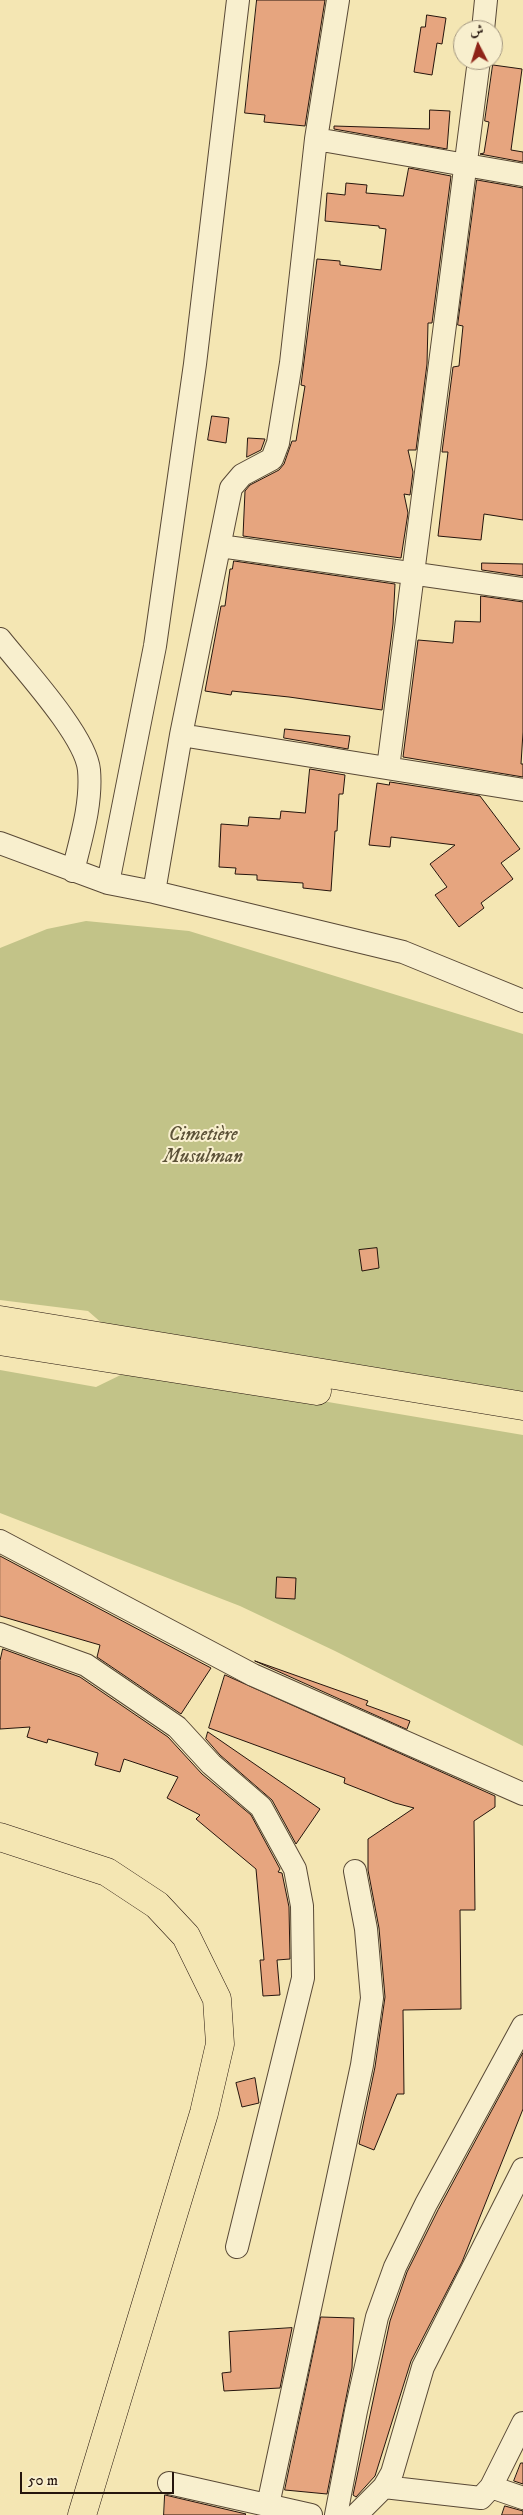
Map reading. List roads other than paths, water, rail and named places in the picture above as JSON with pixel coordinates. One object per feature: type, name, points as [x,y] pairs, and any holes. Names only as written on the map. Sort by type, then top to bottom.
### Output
[{"type":"main road","points":[[0,1320],[523,1406]]},
{"type":"main road","points":[[0,1341],[523,1424]]},
{"type":"main road","points":[[0,1837],[107,1872],[157,1905],[186,1936],[217,1999],[220,2044],[204,2113],[82,2515]]},
{"type":"street","points":[[108,883],[155,646],[195,364],[238,0]]},
{"type":"street","points":[[154,892],[181,735],[231,488],[242,475],[272,459],[278,443],[291,363],[316,139],[338,0]]},
{"type":"street","points":[[484,20],[486,0]]},
{"type":"street","points":[[388,768],[478,70]]},
{"type":"street","points":[[316,139],[523,175]]},
{"type":"street","points":[[220,546],[523,588]]},
{"type":"street","points":[[0,639],[78,737],[89,769],[88,808],[73,871]]},
{"type":"street","points":[[181,735],[523,790]]},
{"type":"street","points":[[0,843],[108,883],[154,892],[404,952],[523,1001]]},
{"type":"street","points":[[0,1541],[253,1675],[523,1794]]},
{"type":"street","points":[[0,1634],[86,1665],[177,1727],[211,1764],[262,1807],[295,1869],[302,1906],[303,1978],[237,2247]]},
{"type":"street","points":[[268,2505],[362,2065],[372,1998],[366,1929],[355,1871]]},
{"type":"street","points":[[336,2515],[356,2411],[377,2317],[395,2267],[523,2026]]},
{"type":"street","points":[[356,2515],[384,2487],[392,2473],[423,2367],[523,2169]]},
{"type":"street","points":[[482,2500],[523,2423]]},
{"type":"street","points":[[169,2483],[311,2515]]},
{"type":"street","points":[[384,2487],[482,2500],[523,2498]]},
{"type":"park label","name":"Cimetière Musulman","points":[[203,1147]]}]
